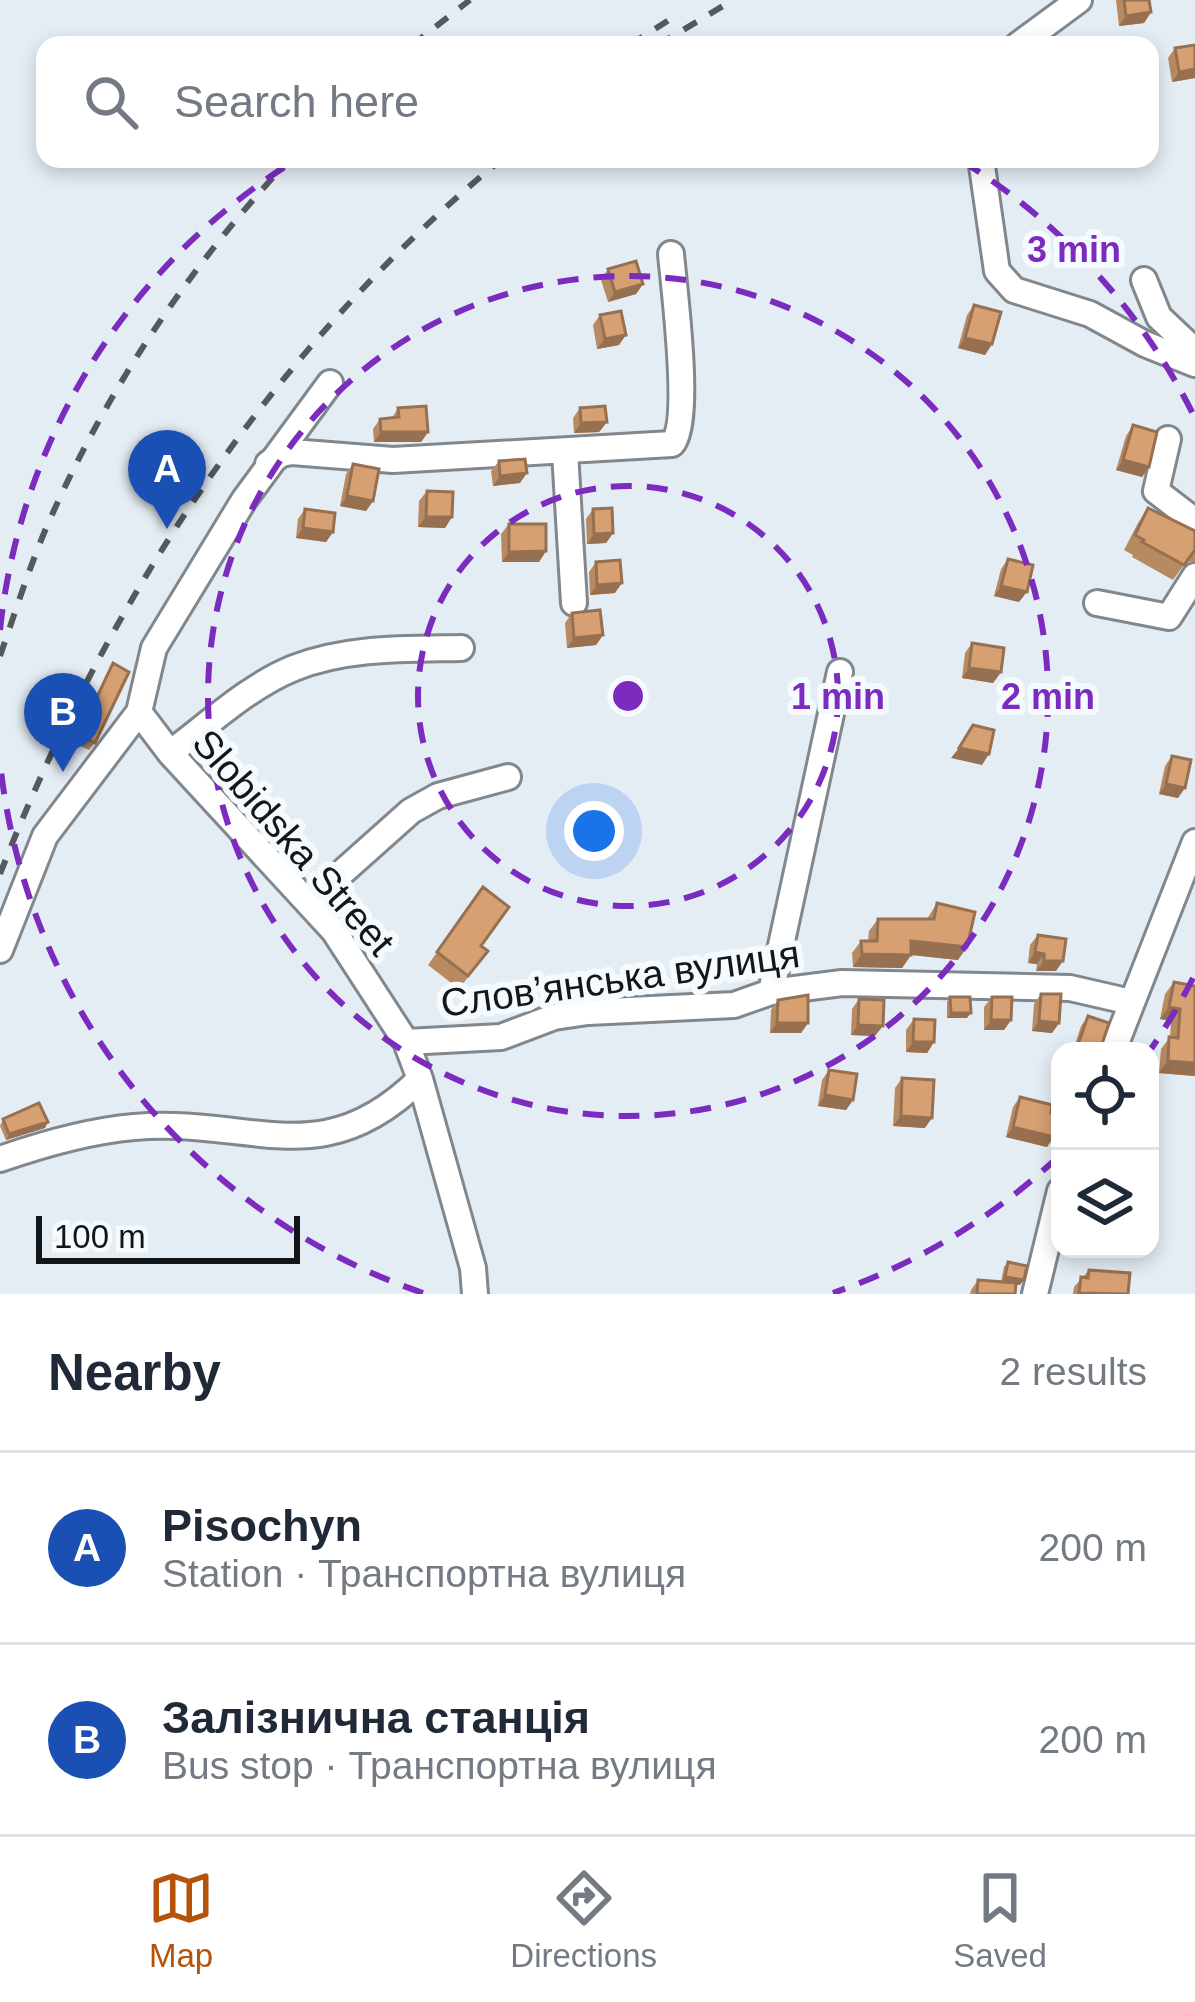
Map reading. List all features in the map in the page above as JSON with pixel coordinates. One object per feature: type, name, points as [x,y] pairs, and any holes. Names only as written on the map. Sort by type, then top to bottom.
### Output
[{"type":"street","points":[[1030,36],[1079,0]]},
{"type":"street","points":[[982,168],[997,271],[1009,286],[1090,314],[1195,364]]},
{"type":"street","points":[[267,466],[281,454],[292,452],[393,460],[666,446],[679,436],[680,356],[671,254]]},
{"type":"street","points":[[1144,280],[1159,317],[1195,351]]},
{"type":"street","points":[[0,950],[45,836],[139,712],[154,648],[267,466],[330,382]]},
{"type":"street","points":[[1168,439],[1156,491],[1195,521]]},
{"type":"street","points":[[565,452],[574,603]]},
{"type":"street","points":[[1097,603],[1169,617],[1195,576]]},
{"type":"street","points":[[170,752],[292,668],[375,650],[461,648]]},
{"type":"street","points":[[771,992],[840,672]]},
{"type":"street","name":"Slobidska Street","points":[[139,712],[356,960],[406,1042],[472,1268],[475,1294]]},
{"type":"street","points":[[309,902],[411,811],[438,796],[508,776]]},
{"type":"street","points":[[1116,1042],[1195,842]]},
{"type":"street","name":"Слов’янська вулиця","points":[[406,1042],[501,1037],[554,1018],[588,1012],[734,1005],[771,992],[842,983],[1070,988],[1131,1002]]},
{"type":"street","points":[[0,1159],[134,1127],[201,1127],[291,1137],[344,1131],[365,1124],[395,1104],[420,1079]]},
{"type":"street","points":[[1035,1294],[1051,1228]]},
{"type":"building","points":[[1124,0],[1149,0],[1151,12],[1126,16]]},
{"type":"building","points":[[1195,45],[1195,69],[1179,72],[1175,48]]},
{"type":"building","points":[[636,261],[643,284],[615,292],[608,269]]},
{"type":"building","points":[[974,305],[1001,312],[992,344],[965,338]]},
{"type":"building","points":[[621,311],[626,335],[605,339],[600,315]]},
{"type":"building","points":[[426,406],[428,432],[381,432],[380,419],[399,417],[398,408]]},
{"type":"building","points":[[605,406],[607,422],[581,423],[580,408]]},
{"type":"building","points":[[1133,425],[1157,432],[1149,467],[1123,460]]},
{"type":"building","points":[[525,459],[527,473],[500,476],[499,461]]},
{"type":"building","points":[[353,464],[379,469],[373,501],[347,496]]},
{"type":"building","points":[[427,491],[453,492],[452,517],[426,517]]},
{"type":"building","points":[[612,508],[613,533],[594,534],[593,509]]},
{"type":"building","points":[[1148,508],[1195,531],[1195,550],[1184,565],[1135,535]]},
{"type":"building","points":[[305,509],[335,513],[333,532],[303,528]]},
{"type":"building","points":[[509,524],[546,524],[546,551],[509,552]]},
{"type":"building","points":[[1008,559],[1033,565],[1027,592],[1001,586]]},
{"type":"building","points":[[620,560],[622,583],[597,585],[596,562]]},
{"type":"building","points":[[600,610],[603,635],[574,638],[572,613]]},
{"type":"building","points":[[972,643],[1004,648],[1001,672],[969,668]]},
{"type":"building","points":[[113,663],[129,672],[95,743],[79,735]]},
{"type":"building","points":[[973,725],[994,730],[989,754],[959,748]]},
{"type":"building","points":[[1172,756],[1191,760],[1185,788],[1166,784]]},
{"type":"building","points":[[483,887],[509,907],[481,946],[488,951],[468,976],[437,952]]},
{"type":"building","points":[[937,903],[975,912],[967,947],[911,941],[911,955],[862,954],[861,941],[877,941],[878,919],[934,919]]},
{"type":"building","points":[[1038,935],[1066,939],[1063,961],[1044,961],[1044,954],[1035,952]]},
{"type":"building","points":[[1174,982],[1195,986],[1195,1063],[1168,1061],[1169,1037],[1178,1038],[1180,1009],[1169,1007]]},
{"type":"building","points":[[1041,994],[1061,994],[1059,1023],[1039,1021]]},
{"type":"building","points":[[808,995],[808,1023],[777,1023],[778,1000]]},
{"type":"building","points":[[950,997],[970,997],[971,1013],[951,1013]]},
{"type":"building","points":[[992,997],[1012,997],[1011,1020],[991,1020]]},
{"type":"building","points":[[859,999],[884,1000],[883,1026],[858,1025]]},
{"type":"building","points":[[1088,1016],[1109,1023],[1103,1042],[1079,1042]]},
{"type":"building","points":[[914,1019],[935,1020],[934,1042],[913,1042]]},
{"type":"building","points":[[829,1070],[857,1074],[853,1100],[825,1095]]},
{"type":"building","points":[[902,1078],[934,1080],[932,1118],[901,1116]]},
{"type":"building","points":[[1020,1097],[1051,1105],[1051,1136],[1013,1127]]},
{"type":"building","points":[[39,1103],[48,1122],[9,1134],[3,1119]]},
{"type":"building","points":[[1008,1262],[1027,1266],[1024,1280],[1005,1277]]},
{"type":"building","points":[[1089,1270],[1130,1273],[1128,1294],[1079,1293],[1081,1277],[1088,1278]]},
{"type":"building","points":[[978,1280],[1016,1283],[1015,1294],[977,1294]]},
{"type":"railway","points":[[424,36],[470,0]]},
{"type":"railway","points":[[673,36],[733,0]]},
{"type":"railway","points":[[644,36],[672,18]]},
{"type":"railway","points":[[0,656],[47,526],[123,379],[184,287],[282,168]]},
{"type":"railway","points":[[0,874],[91,673],[205,484],[342,311],[419,232],[492,168]]},
{"type":"place","name":"Pisochyn","points":[[167,529]]},
{"type":"place","name":"Залізнична станція","points":[[63,772]]}]
